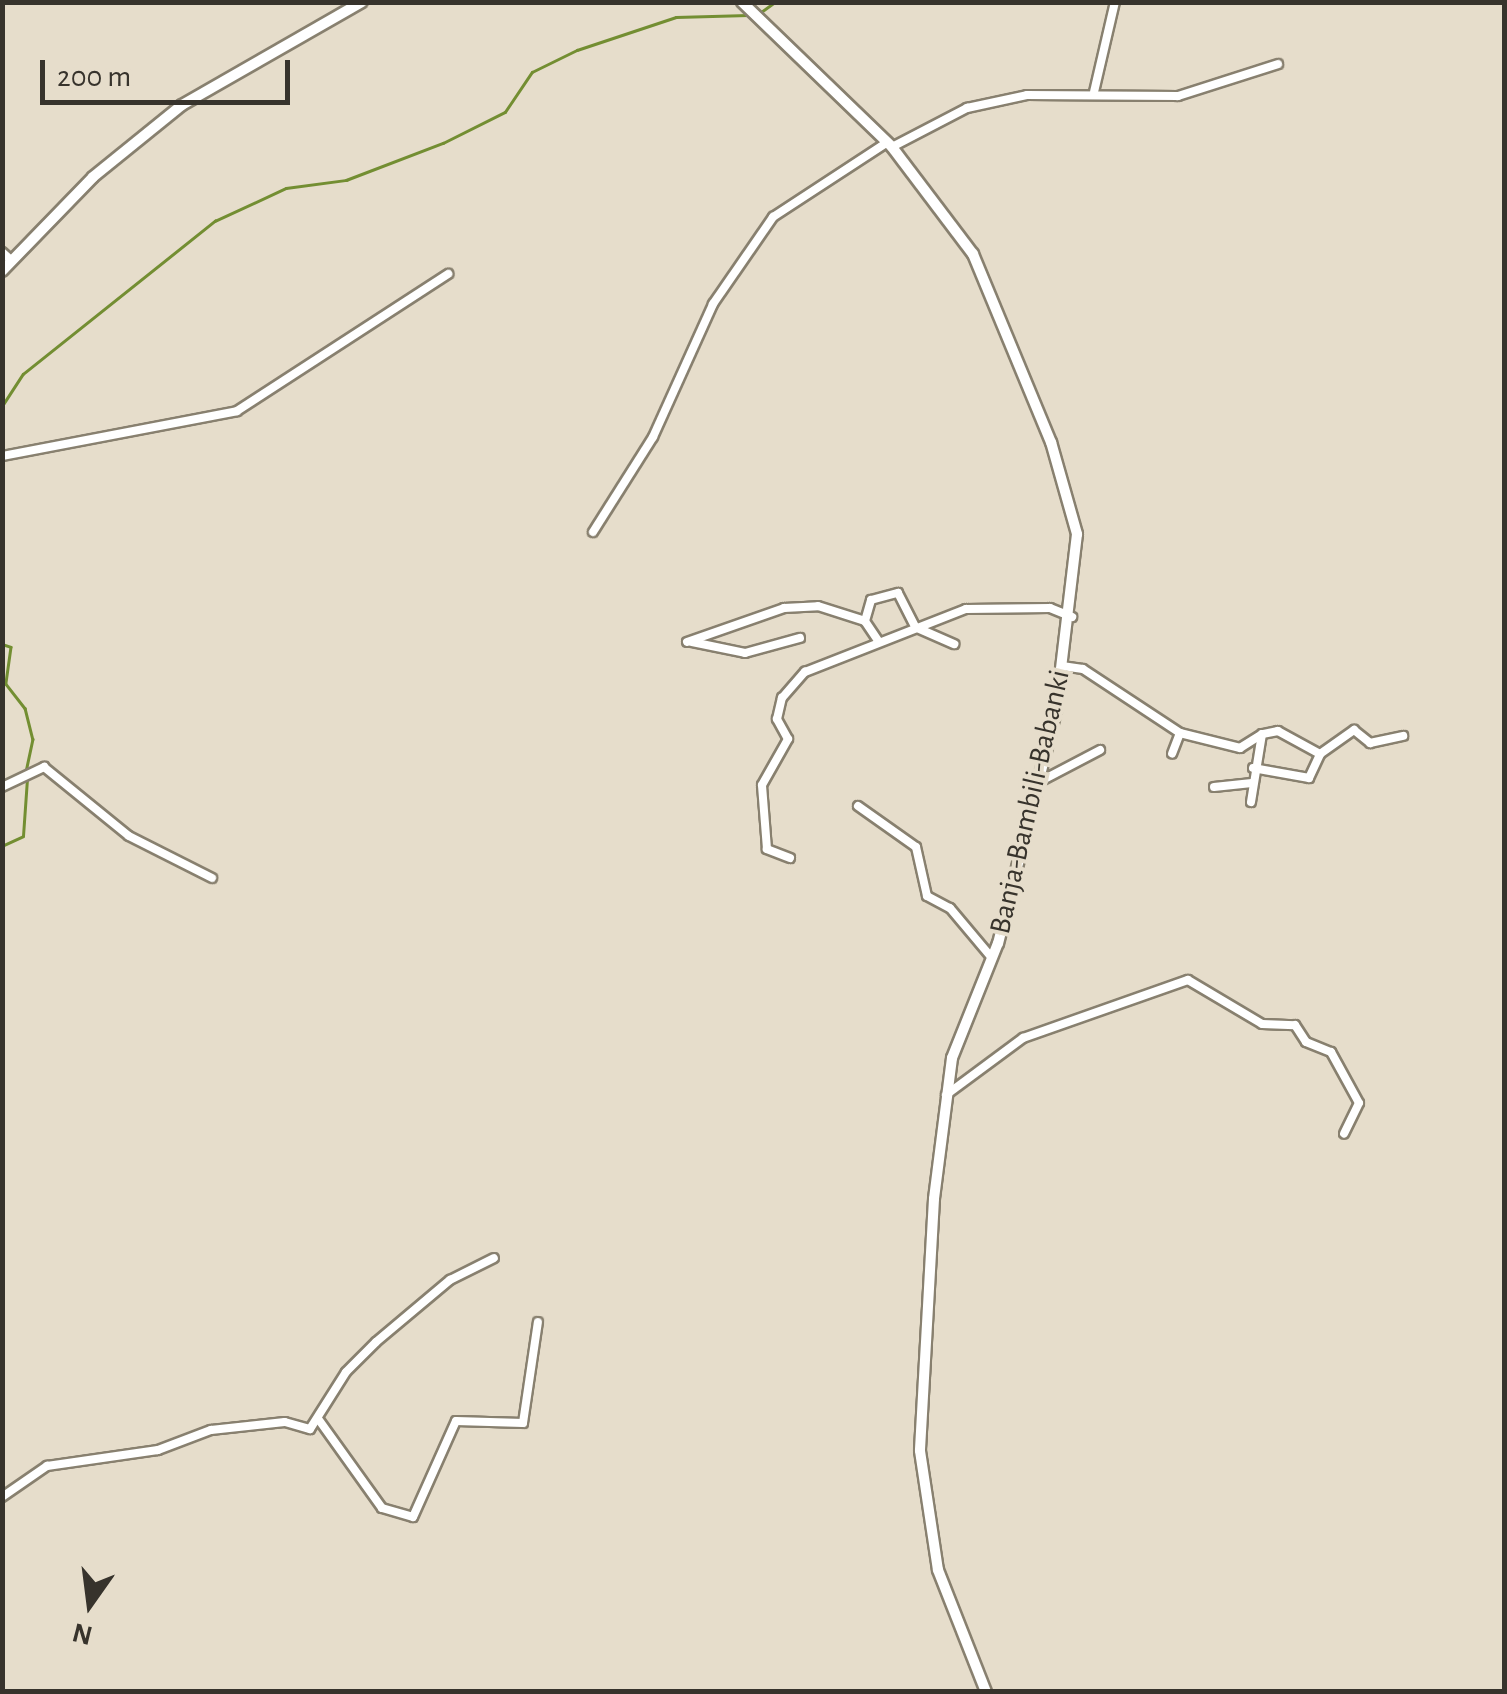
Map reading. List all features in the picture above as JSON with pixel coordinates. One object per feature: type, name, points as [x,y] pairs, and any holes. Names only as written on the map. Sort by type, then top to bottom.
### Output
[{"type":"street","points":[[2,271],[6,256],[182,105],[362,2]]},
{"type":"street","name":"Banja-Bambili-Babanki","points":[[742,2],[889,145],[973,254],[1050,442],[1077,534],[1072,617],[1062,666],[992,958],[964,1020],[946,1094],[920,1451],[938,1570],[986,1692]]},
{"type":"street","points":[[1094,92],[1115,2]]},
{"type":"street","points":[[592,532],[654,437],[713,304],[773,217],[889,145],[967,108],[1094,92],[1178,96],[1278,64]]},
{"type":"street","points":[[2,456],[237,412],[448,274]]},
{"type":"street","points":[[865,621],[871,600],[898,593],[915,627],[954,644]]},
{"type":"street","points":[[800,638],[745,653],[687,642],[784,608],[818,606],[865,621],[879,642]]},
{"type":"street","points":[[790,858],[768,849],[760,812],[762,785],[788,739],[777,719],[782,698],[805,672],[966,609],[1050,608],[1072,617]]},
{"type":"street","points":[[1062,666],[1083,670],[1180,733],[1240,748],[1262,734],[1278,731],[1320,754]]},
{"type":"street","points":[[1253,768],[1309,778],[1320,754],[1354,730],[1370,743],[1402,736]]},
{"type":"street","points":[[1172,754],[1180,733]]},
{"type":"street","points":[[1252,802],[1253,768],[1262,734]]},
{"type":"street","points":[[1033,785],[1100,750]]},
{"type":"street","points":[[2,787],[44,767],[129,836],[212,878]]},
{"type":"street","points":[[1214,787],[1252,783]]},
{"type":"street","points":[[858,806],[916,847],[927,896],[950,908],[992,958]]},
{"type":"street","points":[[946,1094],[1022,1038],[1071,1027],[1104,1005],[1188,980],[1262,1024],[1295,1025],[1306,1042],[1331,1052],[1359,1102],[1344,1134]]},
{"type":"street","points":[[2,1497],[48,1466],[158,1450],[211,1430],[285,1422],[310,1429],[320,1420],[346,1372],[376,1342],[450,1280],[494,1258]]},
{"type":"street","points":[[320,1420],[382,1508],[413,1517],[456,1421],[524,1422],[538,1322]]},
{"type":"waterway","points":[[761,12],[775,2]]},
{"type":"waterway","points":[[2,406],[23,374],[215,221],[286,188],[346,180],[443,143],[505,112],[532,72],[577,50],[676,17],[748,15]]},
{"type":"waterway","points":[[2,644],[11,647],[6,684],[25,708],[33,739],[26,771]]},
{"type":"waterway","points":[[2,846],[23,836],[27,779]]}]
